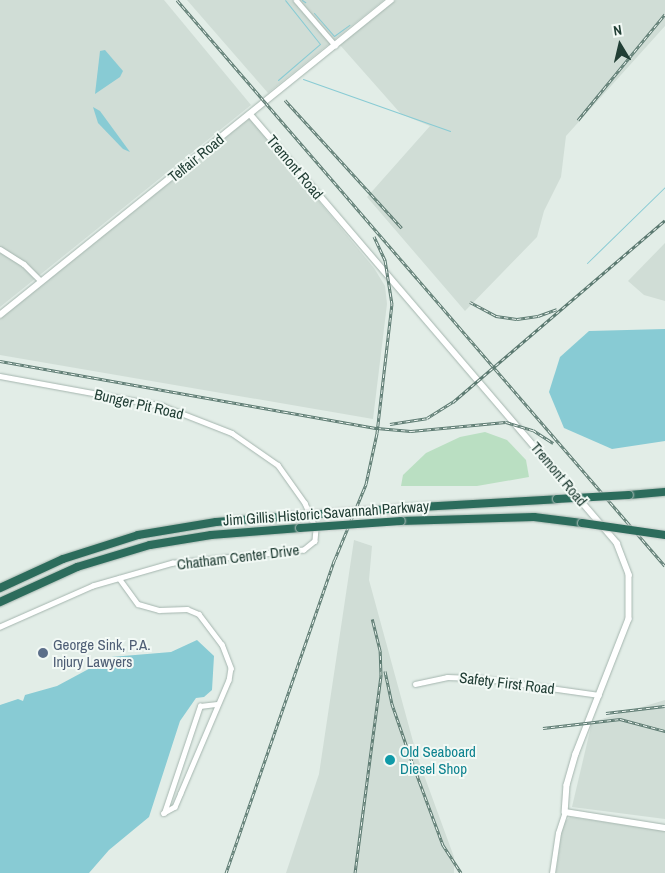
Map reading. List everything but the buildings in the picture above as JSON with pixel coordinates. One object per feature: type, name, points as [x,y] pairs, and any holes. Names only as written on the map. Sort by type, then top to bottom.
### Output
[{"type":"highway","name":"Jim Gillis Historic Savannah Parkway","points":[[0,588],[63,559],[138,535],[207,523],[403,508],[665,492]]},
{"type":"highway","name":"Jim Gillis Historic Savannah Parkway","points":[[0,602],[77,567],[150,545],[211,535],[401,521],[534,517],[665,534]]},
{"type":"street","points":[[296,0],[335,45]]},
{"type":"street","name":"Telfair Road","points":[[0,315],[391,0]]},
{"type":"street","name":"Tremont Road","points":[[250,114],[617,543],[629,575],[631,604],[626,634],[576,754],[567,785],[565,812]]},
{"type":"street","points":[[0,249],[24,264],[41,281]]},
{"type":"street","name":"Bunger Pit Road","points":[[0,376],[163,406],[207,421],[266,454],[288,477],[306,503]]},
{"type":"street","name":"Chatham Center Drive","points":[[0,627],[69,596],[119,578],[197,560],[304,550],[315,541],[316,529],[306,503]]},
{"type":"street","points":[[119,578],[138,604],[159,610],[187,609],[206,622],[222,644],[231,668],[229,680],[217,704],[175,807],[164,813],[200,706],[217,704]]},
{"type":"street","name":"Safety First Road","points":[[414,684],[447,677],[480,678],[599,695]]},
{"type":"street","points":[[552,873],[558,833],[565,812],[665,828]]},
{"type":"shaded area","points":[[0,0],[164,0],[251,105],[0,307]]},
{"type":"shaded area","points":[[187,0],[384,0],[268,93]]},
{"type":"shaded area","points":[[396,0],[665,0],[665,26],[566,136],[561,177],[544,211],[537,237],[465,311],[367,197],[430,126],[401,114],[340,45]]},
{"type":"shaded area","points":[[250,118],[374,268],[385,286],[387,304],[373,419],[0,355],[0,319]]},
{"type":"shaded area","points":[[665,243],[665,301],[644,295],[628,281]]},
{"type":"shaded area","points":[[354,540],[372,546],[369,580],[417,756],[454,857],[454,873],[286,873],[319,774]]},
{"type":"shaded area","points":[[665,700],[665,819],[572,807],[592,722]]},
{"type":"shaded area","points":[[570,817],[665,831],[665,873],[556,873],[563,823]]},
{"type":"green space","points":[[485,432],[507,440],[526,460],[529,477],[477,486],[401,486],[403,475],[426,453],[460,437]]},
{"type":"water","points":[[105,50],[123,71],[120,77],[95,94],[100,51]]},
{"type":"water","points":[[93,107],[100,111],[130,152],[123,149],[98,123]]},
{"type":"water","points":[[665,329],[665,441],[612,449],[564,428],[549,392],[560,357],[589,331]]},
{"type":"water","points":[[197,640],[214,656],[212,690],[204,697],[196,698],[180,721],[149,817],[109,850],[89,873],[0,873],[0,705],[18,699],[23,701],[25,695],[57,686],[111,657],[171,652]]},
{"type":"waterway","points":[[278,80],[320,44],[285,0]]},
{"type":"waterway","points":[[314,13],[334,36],[349,25]]},
{"type":"waterway","points":[[303,79],[450,131]]},
{"type":"waterway","points":[[587,263],[665,187]]},
{"type":"railway","points":[[177,0],[665,566]]},
{"type":"railway","points":[[578,120],[665,14]]},
{"type":"railway","points":[[285,100],[402,228]]},
{"type":"railway","points":[[390,424],[427,418],[453,402],[665,220]]},
{"type":"railway","points":[[226,873],[335,559],[366,484],[377,433],[392,304],[385,260],[374,236]]},
{"type":"railway","points":[[470,302],[496,316],[517,319],[538,316],[557,309]]},
{"type":"railway","points":[[0,361],[377,428],[411,431],[506,422],[533,430],[553,443]]},
{"type":"railway","points":[[355,873],[381,675],[380,650],[372,619]]},
{"type":"railway","points":[[385,671],[392,704],[443,845],[461,873]]},
{"type":"railway","points":[[606,713],[665,706]]},
{"type":"railway","points":[[543,728],[620,719],[665,731]]},
{"type":"place","name":"George Sink, P.A. Injury Lawyers","points":[[43,653]]},
{"type":"place","name":"Old Seaboard Diesel Shop","points":[[390,760]]}]
